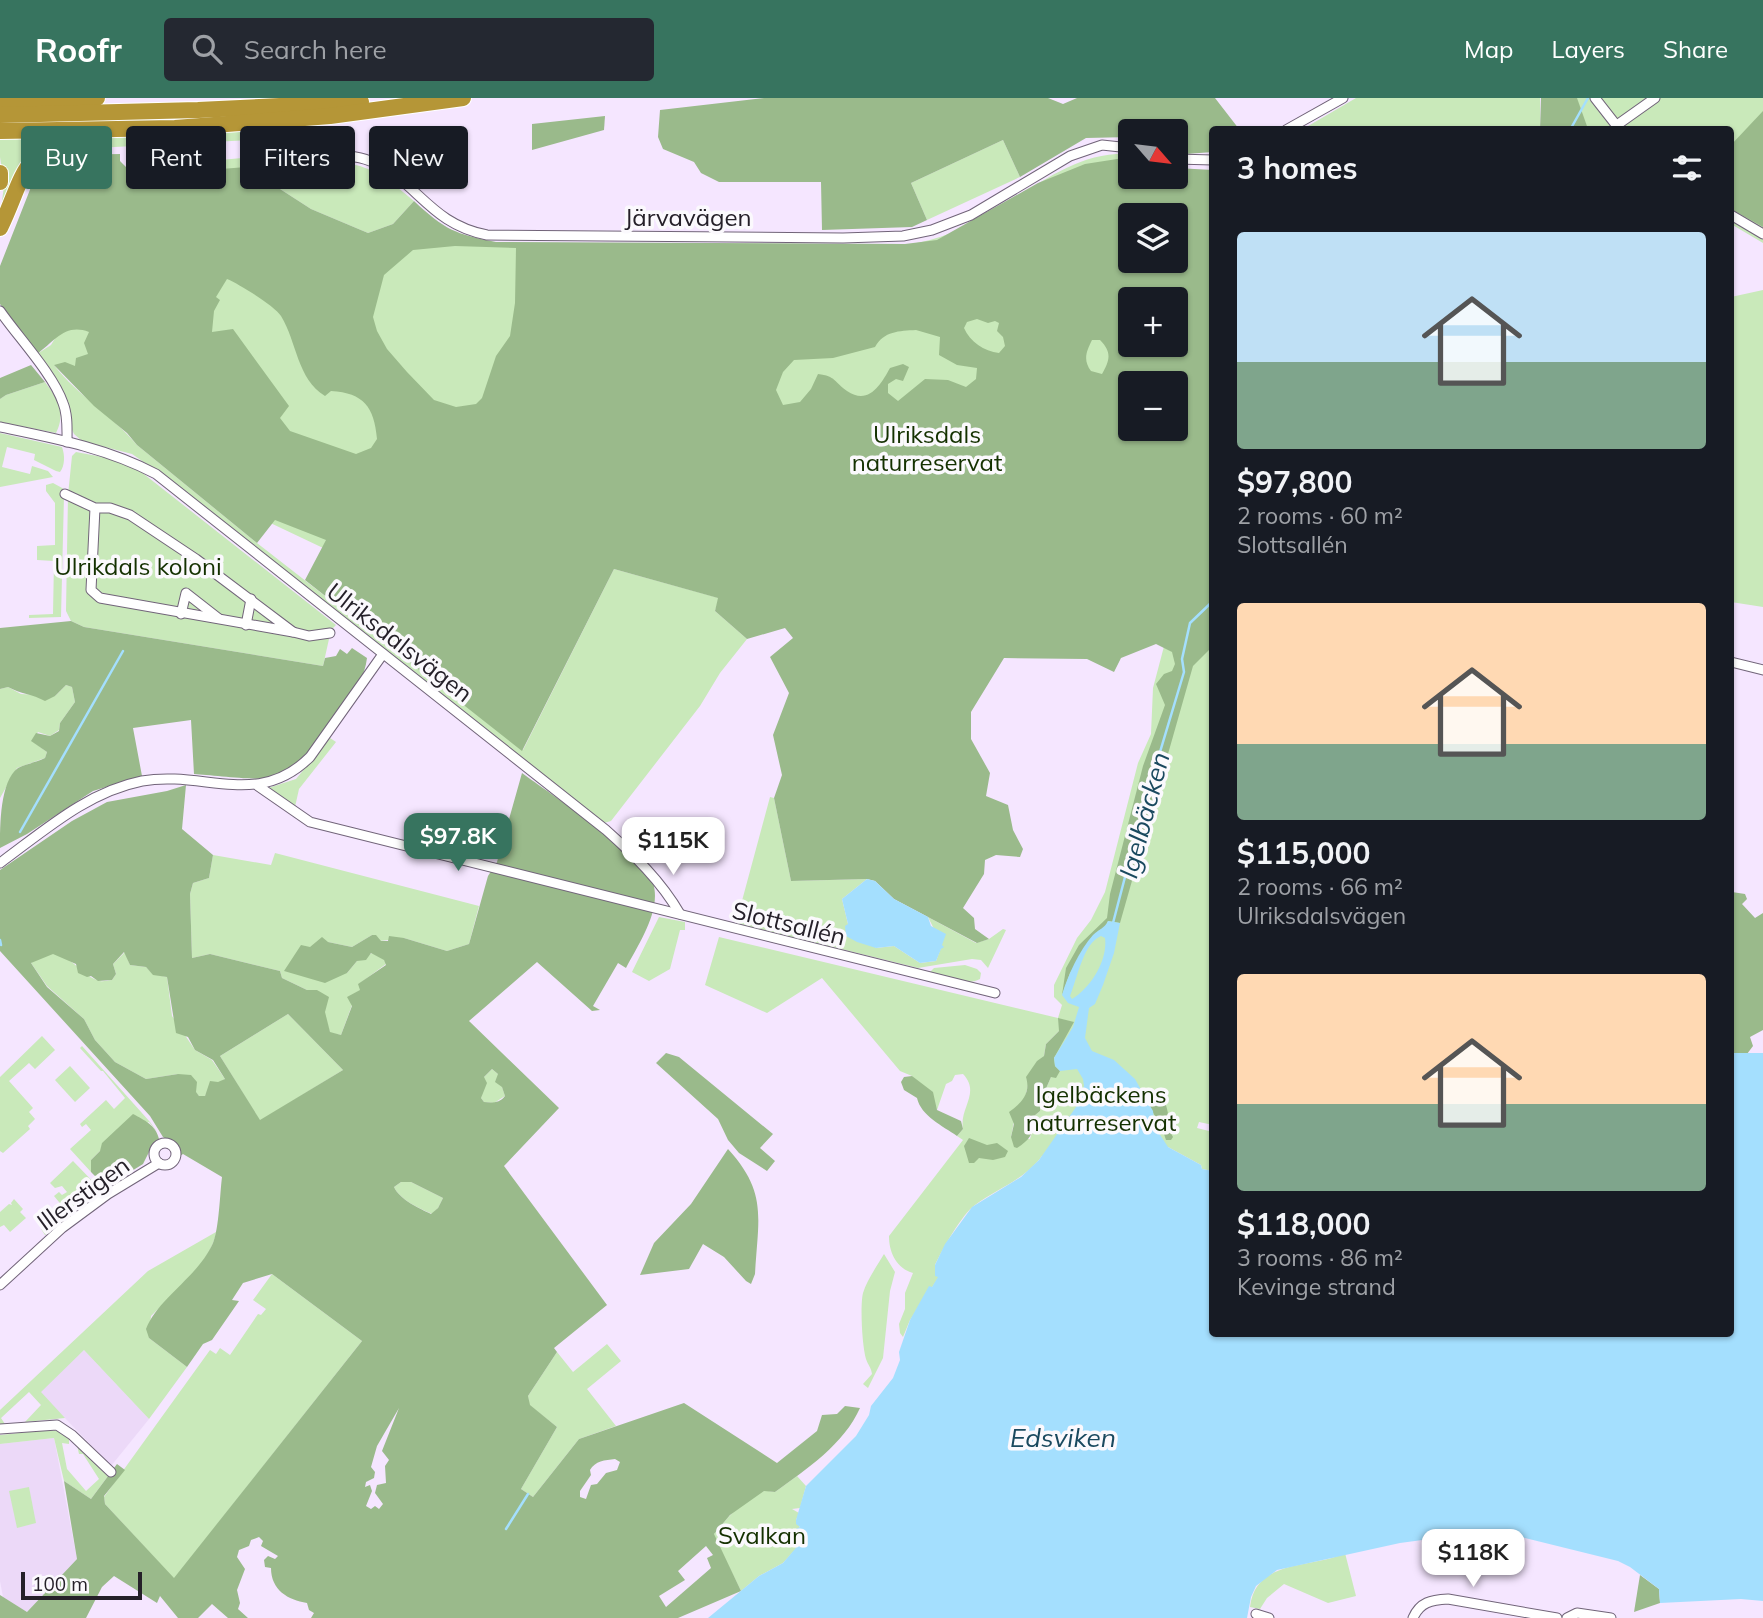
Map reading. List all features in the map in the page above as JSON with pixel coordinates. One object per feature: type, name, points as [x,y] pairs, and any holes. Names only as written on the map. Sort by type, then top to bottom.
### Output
[{"type":"highway","points":[[0,100],[97,98]]},
{"type":"highway","points":[[0,115],[198,110],[448,98]]},
{"type":"highway","points":[[112,130],[175,128],[330,116],[463,98]]},
{"type":"highway","points":[[0,131],[21,131]]},
{"type":"highway","points":[[0,173],[0,182]]},
{"type":"highway","points":[[0,228],[21,178]]},
{"type":"street","points":[[1293,126],[1343,98]]},
{"type":"street","points":[[1595,98],[1616,126]]},
{"type":"street","points":[[1620,126],[1655,98]]},
{"type":"street","name":"Järvavägen","points":[[355,157],[371,161],[398,177],[444,219],[474,233],[829,238],[903,236],[932,230],[971,215],[1070,156],[1102,145],[1118,147]]},
{"type":"street","points":[[1188,159],[1209,160]]},
{"type":"street","points":[[1734,217],[1763,234]]},
{"type":"street","points":[[0,311],[63,401],[67,442]]},
{"type":"street","name":"Ulriksdalsvägen","points":[[0,427],[116,456],[156,474],[606,830],[638,859],[669,896],[680,914]]},
{"type":"street","points":[[65,494],[95,508],[110,508],[131,515],[196,559],[293,632]]},
{"type":"street","points":[[95,508],[91,590],[100,598],[309,636],[331,633]]},
{"type":"street","points":[[181,614],[187,593],[220,620]]},
{"type":"street","points":[[246,625],[251,600]]},
{"type":"street","points":[[0,863],[84,802],[105,792],[143,781],[167,779],[258,786],[298,770],[383,654]]},
{"type":"street","points":[[1734,663],[1763,670]]},
{"type":"street","name":"Slottsallén","points":[[258,786],[310,822],[995,993]]},
{"type":"street","name":"Illerstigen","points":[[0,1285],[62,1228],[108,1194],[159,1163]]},
{"type":"street","points":[[0,1429],[57,1424],[111,1472]]},
{"type":"street","points":[[1413,1618],[1420,1606],[1431,1600],[1448,1599],[1557,1618]]},
{"type":"street","points":[[1567,1618],[1577,1613],[1611,1618]]},
{"type":"street","points":[[1256,1614],[1269,1618]]},
{"type":"shaded area","points":[[84,1350],[149,1419],[111,1466],[40,1392]]},
{"type":"shaded area","points":[[54,1438],[77,1559],[27,1612],[3,1597],[0,1581],[0,1444]]},
{"type":"green space","points":[[764,98],[1048,98],[1063,104],[1077,98],[1215,98],[1237,126],[1209,126],[1209,152],[1188,154],[1188,119],[1118,119],[1118,137],[1086,138],[1020,177],[1003,140],[911,183],[927,220],[912,227],[822,230],[821,182],[719,182],[701,173],[694,162],[663,149],[658,137],[660,110]]},
{"type":"green space","points":[[1356,98],[1540,98],[1540,126],[1308,126]]},
{"type":"green space","points":[[1541,98],[1577,98],[1587,126],[1540,126]]},
{"type":"green space","points":[[1544,98],[1763,98],[1763,243],[1734,226],[1734,126],[1549,126]]},
{"type":"green space","points":[[1763,111],[1763,227],[1734,211],[1734,142]]},
{"type":"green space","points":[[605,116],[604,130],[532,150],[532,124]]},
{"type":"green space","points":[[240,130],[240,141],[226,141],[226,131]]},
{"type":"green space","points":[[0,133],[21,133],[21,186],[0,216],[4,186]]},
{"type":"green space","points":[[112,136],[126,136],[126,146],[112,147]]},
{"type":"green space","points":[[1003,140],[1020,177],[927,220],[911,183]]},
{"type":"green space","name":"Ulriksdals naturreservat","points":[[112,154],[120,154],[120,161],[126,167],[126,189],[226,189],[226,169],[240,167],[240,189],[280,189],[311,209],[368,233],[393,224],[414,201],[434,219],[451,229],[496,242],[905,244],[937,240],[1038,183],[1085,164],[1118,159],[1118,189],[1188,189],[1188,169],[1209,170],[1209,650],[1193,666],[1120,923],[1108,921],[1105,928],[1098,931],[1070,973],[1062,995],[1066,968],[1079,945],[1107,918],[1110,894],[1143,766],[1165,705],[1156,684],[1164,674],[1172,671],[1175,664],[1172,652],[1156,644],[1121,658],[1114,672],[1087,659],[1004,658],[971,712],[971,739],[990,773],[986,796],[1008,805],[1013,830],[1023,849],[1020,857],[996,855],[985,860],[984,874],[963,908],[974,918],[975,929],[989,939],[977,943],[894,899],[875,881],[791,881],[774,798],[782,775],[773,735],[789,693],[770,657],[793,638],[785,628],[747,639],[715,611],[718,598],[614,569],[522,751],[305,580],[326,540],[275,520],[257,543],[137,445],[127,433],[94,406],[54,365],[65,362],[75,366],[76,358],[88,354],[84,343],[89,332],[67,332],[37,354],[0,304],[0,266],[30,189],[112,189]],"holes":[[[455,246],[516,248],[515,303],[510,336],[496,356],[482,398],[476,404],[456,407],[434,400],[407,372],[387,349],[373,317],[384,275],[413,250]],[[227,279],[240,285],[281,316],[303,370],[316,389],[325,396],[331,391],[352,395],[365,404],[376,428],[377,439],[371,448],[356,454],[290,431],[280,418],[289,406],[233,329],[212,332],[214,311],[220,300],[216,297]],[[977,319],[999,323],[997,331],[1003,337],[1005,346],[999,353],[978,345],[967,333],[964,328],[967,322]],[[916,330],[940,337],[939,355],[957,365],[977,368],[976,379],[966,387],[948,380],[925,379],[898,401],[888,393],[888,384],[896,379],[903,381],[909,367],[903,364],[890,368],[883,380],[868,395],[855,395],[832,378],[818,374],[811,389],[800,402],[783,405],[776,390],[783,372],[794,360],[833,358],[875,347],[887,335],[904,331]],[[1092,340],[1100,340],[1108,352],[1108,360],[1102,374],[1091,371],[1086,360]]]},
{"type":"green space","name":"Ulriksdals naturreservat","points":[[1118,155],[1118,189],[1188,189],[1188,174],[1209,186],[1209,572],[864,649],[637,555],[505,609],[321,547],[262,519],[54,365],[137,445],[257,543],[523,750],[614,569],[719,598],[715,611],[747,639],[720,673],[700,706],[611,821],[604,823],[158,472],[132,454],[82,441],[74,434],[37,354],[51,345],[146,189],[226,189],[226,159],[240,158],[240,189],[272,189],[323,233],[504,243],[912,244],[966,227],[1071,166],[1089,159]]},
{"type":"green space","name":"Ulriksdals naturreservat","points":[[355,165],[369,169],[369,189],[399,189],[414,201],[393,224],[368,233],[311,209],[280,189],[355,189]]},
{"type":"green space","points":[[1763,290],[1763,607],[1734,602],[1734,296]]},
{"type":"green space","points":[[31,365],[45,382],[0,399],[0,378]]},
{"type":"green space","points":[[45,382],[59,406],[60,419],[56,433],[0,422],[0,399]]},
{"type":"green space","points":[[0,433],[62,447],[62,470],[56,471],[34,460],[35,454],[7,447],[2,467],[30,474],[32,466],[48,471],[53,477],[0,487]]},
{"type":"green space","name":"Ulrikdals koloni","points":[[76,452],[108,458],[140,471],[336,625],[331,630],[323,666],[84,627],[71,621],[66,611],[68,495],[72,456]]},
{"type":"green space","points":[[53,483],[64,489],[61,617],[29,618],[29,615],[53,614],[54,561],[37,560],[37,546],[55,545],[55,503],[46,491],[46,485]]},
{"type":"green space","points":[[71,621],[84,627],[323,666],[325,658],[336,656],[340,649],[347,654],[352,648],[367,658],[359,683],[334,719],[299,762],[280,777],[250,779],[194,774],[191,720],[133,728],[142,776],[93,791],[27,834],[0,848],[2,804],[12,774],[18,768],[45,758],[47,752],[31,741],[36,733],[50,736],[59,731],[60,723],[75,702],[72,687],[66,685],[45,701],[8,687],[0,689],[0,628]]},
{"type":"green space","name":"Igelbäckens naturreservat","points":[[1167,635],[1205,653],[1209,650],[1209,1124],[1199,1122],[1197,1128],[1209,1131],[1209,1170],[1202,1169],[1201,1165],[1168,1147],[1042,1156],[1027,1171],[975,1205],[964,1216],[935,1265],[939,1277],[910,1320],[903,1337],[899,1324],[905,1309],[905,1293],[913,1273],[907,1271],[895,1259],[889,1236],[963,1140],[957,1136],[963,1129],[970,1094],[968,1081],[963,1074],[955,1075],[952,1081],[946,1084],[937,1110],[912,1076],[900,1071],[822,978],[767,1013],[705,985],[719,937],[1058,1018],[1062,1005],[1054,997],[1054,985],[1077,938],[1091,920],[1105,892],[1138,763],[1151,734],[1153,688]],"holes":[[[1059,1031],[1051,1077],[1041,1100],[1040,1111],[1034,1116],[1030,1139],[1011,1137],[1017,1107],[1025,1098],[1028,1085],[1044,1056],[1046,1044]]]},
{"type":"green space","points":[[66,685],[72,687],[75,702],[60,723],[59,730],[50,736],[38,732],[32,741],[47,752],[45,758],[17,768],[0,798],[0,689],[8,687],[21,694],[55,696]]},
{"type":"green space","points":[[330,738],[336,742],[299,789],[295,807],[268,788],[296,779]]},
{"type":"green space","points":[[522,773],[594,825],[632,857],[646,871],[655,893],[652,916],[626,968],[618,963],[593,1006],[600,1010],[592,1011],[537,962],[469,1021],[559,1108],[504,1166],[607,1305],[554,1348],[557,1352],[528,1396],[530,1405],[557,1427],[521,1489],[533,1497],[579,1439],[684,1403],[777,1463],[817,1431],[822,1415],[837,1414],[845,1406],[860,1408],[853,1421],[824,1455],[800,1474],[775,1492],[764,1491],[730,1515],[714,1534],[741,1591],[678,1618],[311,1618],[314,1613],[309,1610],[307,1603],[287,1596],[277,1588],[271,1568],[265,1567],[264,1560],[268,1556],[275,1559],[278,1556],[261,1546],[263,1541],[259,1537],[239,1550],[237,1557],[245,1569],[237,1590],[240,1603],[238,1609],[248,1618],[228,1618],[212,1604],[198,1618],[178,1618],[160,1596],[157,1603],[114,1576],[102,1587],[86,1618],[0,1618],[0,1595],[27,1612],[77,1559],[64,1481],[91,1499],[117,1464],[125,1470],[104,1496],[105,1504],[174,1578],[362,1341],[272,1274],[243,1283],[232,1300],[239,1301],[212,1340],[203,1344],[187,1367],[149,1338],[146,1329],[152,1318],[198,1266],[213,1243],[222,1177],[183,1154],[180,1156],[178,1146],[163,1137],[150,1116],[0,951],[0,870],[72,821],[107,802],[186,785],[182,829],[213,855],[209,878],[193,883],[190,894],[192,958],[210,954],[280,971],[282,978],[307,990],[317,990],[329,997],[325,1012],[330,1032],[341,1035],[352,1006],[347,997],[360,990],[358,984],[386,965],[384,960],[371,953],[366,960],[357,961],[347,973],[325,983],[284,971],[301,945],[310,947],[322,937],[328,942],[352,947],[372,935],[376,935],[381,941],[388,941],[389,936],[404,938],[447,951],[469,944],[488,876],[497,862]],"holes":[[[124,952],[130,965],[146,967],[153,975],[167,977],[176,1033],[188,1037],[195,1050],[213,1060],[225,1079],[210,1081],[205,1096],[199,1096],[196,1092],[197,1082],[191,1075],[178,1074],[146,1079],[115,1062],[95,1040],[84,1019],[47,987],[31,963],[53,954],[76,964],[78,973],[98,981],[112,980],[116,974],[113,964]],[[288,1014],[343,1070],[260,1120],[220,1056]],[[492,1069],[498,1074],[495,1082],[502,1087],[505,1096],[496,1102],[484,1102],[481,1098],[487,1083],[484,1077]],[[401,1182],[411,1182],[443,1198],[431,1214],[401,1196],[394,1187]],[[399,1408],[382,1451],[389,1460],[385,1466],[386,1483],[377,1485],[375,1493],[383,1504],[379,1509],[366,1506],[372,1491],[370,1485],[365,1487],[366,1482],[374,1478],[375,1472],[371,1467],[377,1446]],[[615,1459],[620,1462],[617,1470],[606,1473],[597,1484],[591,1485],[586,1499],[580,1497],[580,1491],[591,1475],[592,1467]],[[706,1546],[713,1555],[707,1558],[711,1568],[666,1607],[659,1596],[685,1580],[678,1571]]]},
{"type":"green space","points":[[770,797],[774,798],[791,881],[867,879],[842,899],[848,924],[876,948],[894,946],[920,963],[936,961],[942,945],[928,917],[976,943],[989,939],[1003,929],[1006,930],[988,968],[981,960],[972,959],[918,968],[736,923]]},
{"type":"green space","points":[[275,853],[479,906],[469,944],[447,951],[404,938],[380,941],[372,935],[352,947],[328,942],[347,973],[357,961],[372,953],[384,959],[386,964],[359,984],[361,990],[352,1005],[341,1035],[330,1033],[317,990],[307,990],[282,978],[280,971],[210,954],[192,958],[190,894],[193,883],[209,878],[213,855],[271,865]]},
{"type":"green space","points":[[1734,892],[1745,894],[1747,899],[1742,904],[1755,918],[1763,913],[1763,1030],[1750,1037],[1753,1046],[1747,1054],[1734,1053]]},
{"type":"green space","points":[[659,917],[685,922],[685,930],[680,930],[670,969],[649,981],[632,972]]},
{"type":"green space","points":[[125,952],[130,965],[146,967],[153,974],[167,977],[172,1016],[195,1050],[212,1060],[225,1079],[208,1090],[205,1096],[199,1096],[178,1074],[146,1079],[115,1062],[95,1040],[84,1019],[47,986],[31,963],[42,956],[61,956],[92,978],[105,981],[112,980],[116,974],[113,964]]},
{"type":"green space","points":[[965,965],[977,969],[981,973],[980,979],[968,982],[930,972],[934,968]]},
{"type":"green space","points":[[288,1014],[343,1070],[260,1121],[220,1056]]},
{"type":"green space","points":[[1058,1018],[1074,1022],[1054,1058],[1055,1066],[1060,1071],[1056,1078],[1051,1077],[1041,1100],[1040,1111],[1034,1116],[1031,1135],[1017,1148],[1014,1147],[1011,1137],[1014,1124],[1009,1112],[1024,1097],[1026,1077],[1044,1056],[1046,1044],[1059,1031]]},
{"type":"green space","points":[[42,1036],[55,1050],[35,1069],[29,1063],[9,1081],[33,1108],[29,1112],[35,1119],[28,1126],[30,1129],[3,1153],[0,1151],[0,1077]]},
{"type":"green space","points":[[82,1046],[150,1122],[158,1133],[149,1122],[100,1151],[91,1160],[91,1172],[70,1149],[91,1130],[86,1124],[82,1127],[80,1124],[106,1100],[114,1109],[125,1098],[80,1048]]},
{"type":"green space","points":[[666,1053],[679,1057],[773,1134],[760,1148],[775,1161],[767,1171],[739,1153],[728,1140],[718,1119],[656,1063]]},
{"type":"green space","points":[[70,1066],[90,1088],[75,1102],[55,1080]]},
{"type":"green space","points":[[492,1069],[498,1074],[505,1096],[494,1103],[484,1102],[481,1098],[484,1077]]},
{"type":"green space","points":[[912,1076],[933,1092],[937,1110],[961,1121],[963,1129],[957,1136],[928,1115],[917,1098],[904,1090],[901,1082],[904,1077]]},
{"type":"green space","points":[[1155,1090],[1161,1091],[1166,1104],[1168,1128],[1173,1137],[1171,1140],[1166,1140],[1142,1094],[1150,1094]]},
{"type":"green space","points":[[133,1114],[152,1127],[159,1139],[143,1164],[106,1187],[91,1172],[91,1160],[100,1151],[102,1143]]},
{"type":"green space","points":[[969,1138],[987,1145],[997,1143],[1008,1151],[1005,1157],[993,1160],[979,1158],[974,1163],[969,1163],[964,1146]]},
{"type":"green space","points":[[728,1149],[750,1179],[758,1207],[755,1274],[751,1284],[724,1257],[703,1244],[689,1269],[640,1275],[654,1243],[691,1204]]},
{"type":"green space","points":[[73,1161],[101,1190],[45,1235],[41,1229],[64,1208],[54,1196],[59,1192],[62,1195],[67,1192],[62,1186],[55,1188],[50,1183]]},
{"type":"green space","points":[[401,1182],[411,1182],[443,1198],[438,1208],[432,1214],[405,1200],[394,1187]]},
{"type":"green space","points":[[14,1199],[23,1209],[20,1212],[26,1218],[10,1232],[4,1225],[0,1227],[0,1212],[9,1204],[12,1205]]},
{"type":"green space","points":[[216,1232],[207,1255],[199,1266],[151,1316],[149,1338],[187,1367],[149,1419],[84,1350],[41,1392],[65,1418],[25,1422],[41,1405],[29,1392],[1,1418],[5,1424],[0,1424],[0,1410],[148,1271]]},
{"type":"green space","points":[[884,1254],[895,1272],[890,1291],[883,1358],[868,1388],[863,1384],[872,1374],[863,1345],[862,1299],[867,1283]]},
{"type":"green space","points":[[272,1274],[362,1341],[174,1579],[105,1504],[104,1497],[210,1350],[216,1354],[220,1348],[230,1355],[258,1314],[261,1315],[266,1309],[253,1300]]},
{"type":"green space","points":[[607,1344],[621,1361],[587,1389],[616,1426],[579,1439],[533,1497],[521,1489],[557,1427],[529,1405],[528,1396],[557,1352],[573,1372]]},
{"type":"green space","points":[[60,1431],[69,1437],[69,1444],[62,1443],[67,1469],[86,1491],[99,1479],[83,1454],[79,1454],[77,1445],[111,1472],[91,1499],[64,1481],[54,1438],[0,1444],[0,1435]]},
{"type":"green space","name":"Svalkan","points":[[797,1476],[806,1486],[800,1508],[792,1509],[799,1513],[796,1520],[802,1542],[783,1563],[759,1576],[741,1591],[713,1535],[750,1497],[764,1491],[775,1492]]},
{"type":"green space","points":[[29,1487],[36,1523],[17,1528],[9,1491]]},
{"type":"green space","points":[[1345,1553],[1356,1596],[1328,1603],[1284,1584],[1267,1598],[1260,1609],[1250,1607],[1254,1591],[1263,1580],[1274,1573]]},
{"type":"green space","points":[[1640,1575],[1659,1589],[1660,1603],[1634,1612]]},
{"type":"water","points":[[867,879],[875,881],[894,899],[928,917],[931,926],[946,934],[942,945],[944,947],[936,961],[920,963],[894,946],[876,948],[846,936],[845,926],[848,924],[842,899]]},
{"type":"water","name":"Edsviken","points":[[1108,921],[1120,923],[1114,953],[1103,985],[1095,1004],[1089,1008],[1085,1038],[1092,1051],[1114,1060],[1135,1079],[1153,1111],[1155,1127],[1168,1147],[1201,1165],[1202,1169],[1209,1170],[1209,1337],[1734,1337],[1734,1053],[1763,1053],[1763,1601],[1741,1599],[1660,1603],[1659,1589],[1618,1561],[1521,1537],[1518,1532],[1504,1529],[1400,1543],[1277,1570],[1256,1586],[1247,1618],[708,1618],[759,1576],[783,1563],[801,1542],[802,1538],[796,1529],[800,1527],[796,1520],[806,1486],[856,1436],[869,1415],[871,1406],[893,1378],[910,1320],[929,1286],[932,1287],[938,1277],[935,1276],[935,1265],[945,1244],[972,1207],[1021,1177],[1039,1160],[1076,1107],[1084,1086],[1083,1079],[1077,1069],[1060,1071],[1055,1066],[1054,1058],[1073,1027],[1079,1007],[1068,1003],[1062,995],[1083,948]],"holes":[[[1101,936],[1105,938],[1101,965],[1091,981],[1072,999],[1070,996],[1081,963],[1090,946]]]},
{"type":"waterway","name":"Igelbäcken","points":[[1572,126],[1588,98]]},
{"type":"waterway","name":"Igelbäcken","points":[[1113,923],[1142,812],[1184,672],[1182,659],[1190,623],[1209,605]]},
{"type":"waterway","points":[[20,832],[123,651]]},
{"type":"waterway","points":[[0,940],[1,945]]},
{"type":"waterway","points":[[506,1529],[528,1494]]}]
